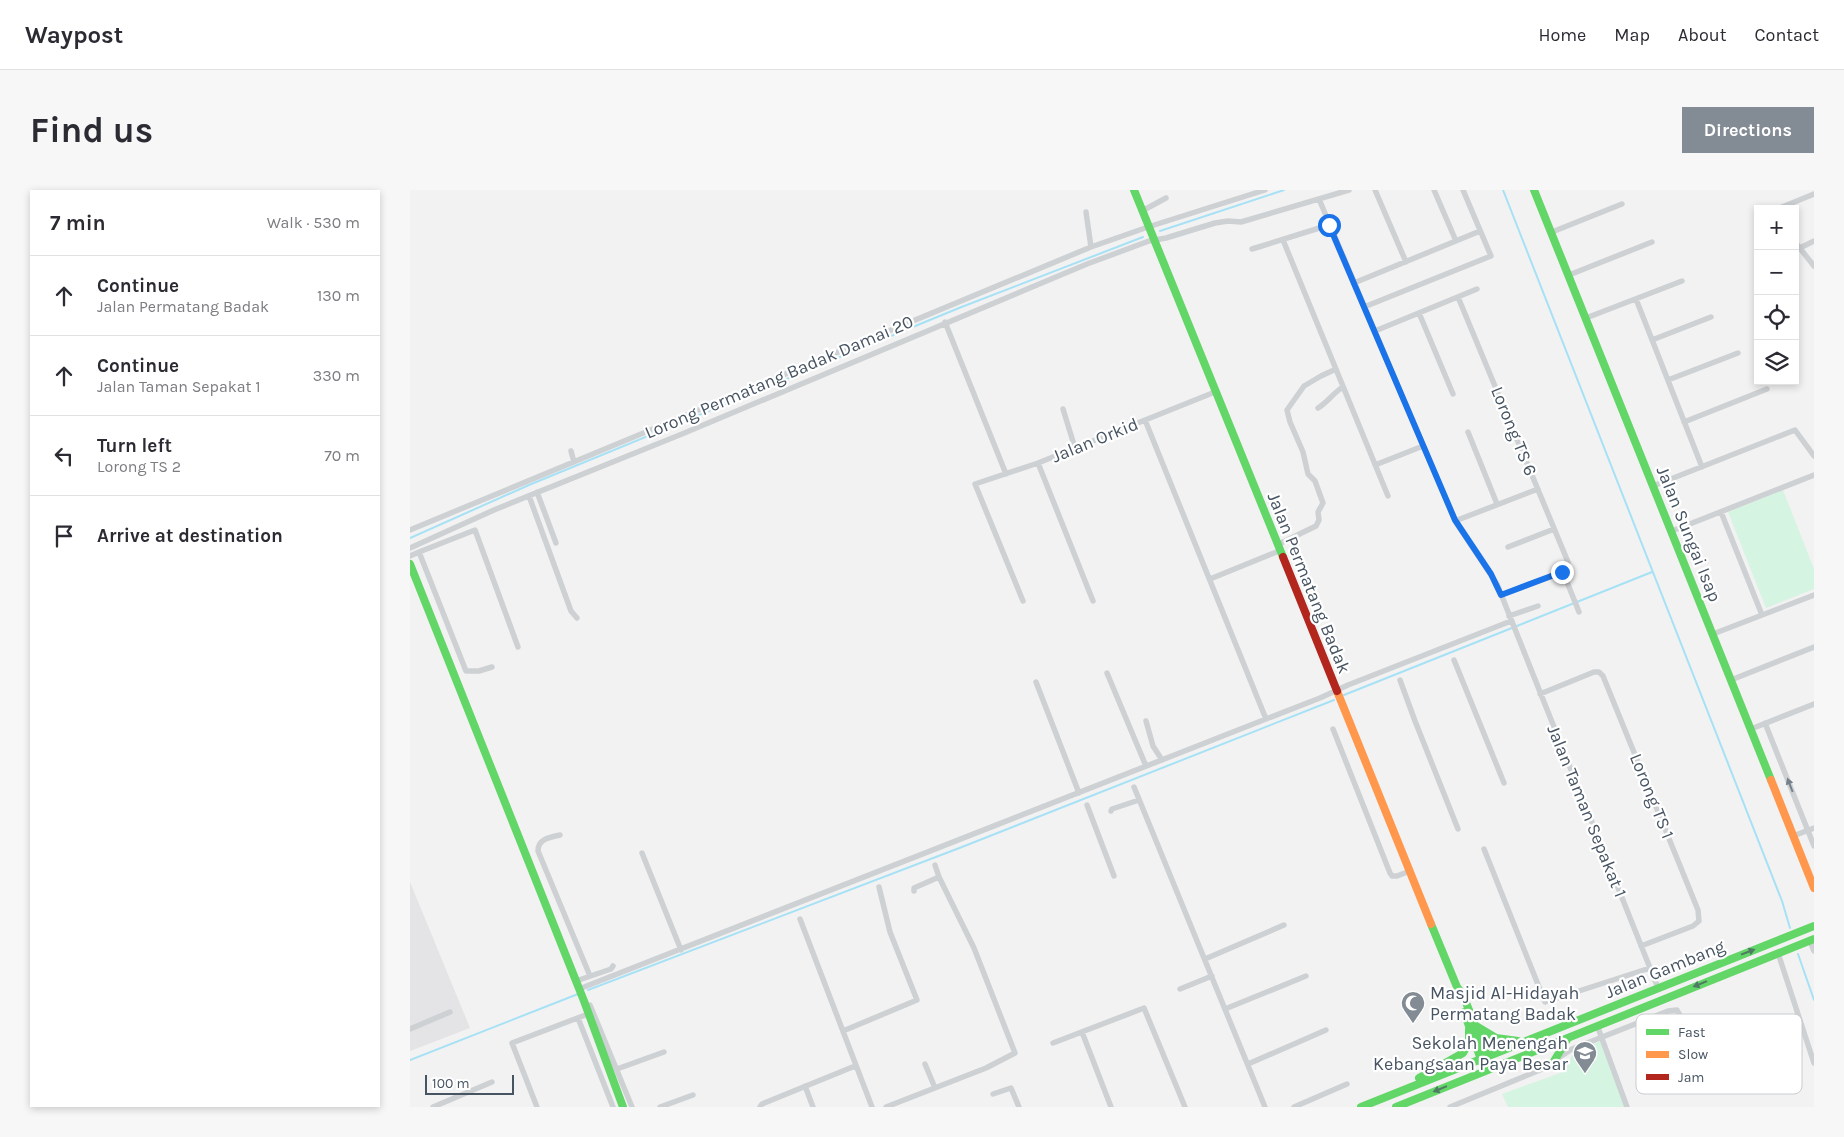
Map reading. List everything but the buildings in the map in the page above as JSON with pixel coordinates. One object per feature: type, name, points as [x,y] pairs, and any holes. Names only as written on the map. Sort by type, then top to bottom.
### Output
[{"type":"main road","name":"Jalan Permatang Badak","points":[[1134,190],[1457,987],[1463,995],[1473,1028],[1489,1069]]},
{"type":"main road","name":"Jalan Sungai Isap","points":[[1536,190],[1568,275],[1814,888]]},
{"type":"main road","points":[[410,564],[578,985],[624,1107]]},
{"type":"main road","name":"Jalan Gambang","points":[[1361,1107],[1812,926]]},
{"type":"main road","name":"Jalan Gambang","points":[[1396,1107],[1812,940]]},
{"type":"main road","points":[[1378,1100],[1458,1056],[1467,1047],[1473,1028],[1497,1040],[1524,1041]]},
{"type":"main road","points":[[1554,1061],[1568,1038]]},
{"type":"street","name":"Lorong Permatang Badak Damai 20","points":[[410,530],[1091,247],[1265,190]]},
{"type":"street","points":[[410,548],[474,518],[1087,264],[1154,240],[1215,223],[1241,222],[1349,190]]},
{"type":"street","points":[[1375,190],[1406,262]]},
{"type":"street","points":[[1434,190],[1456,241]]},
{"type":"street","points":[[1364,307],[1491,256],[1463,190]]},
{"type":"street","points":[[1787,205],[1814,194]]},
{"type":"street","points":[[1142,211],[1166,198]]},
{"type":"street","points":[[1319,200],[1455,520],[1491,574],[1511,620]]},
{"type":"street","points":[[1552,232],[1622,204]]},
{"type":"street","points":[[1086,212],[1091,247]]},
{"type":"street","points":[[1252,249],[1329,225]]},
{"type":"street","points":[[1354,284],[1480,231]]},
{"type":"street","points":[[1283,240],[1388,496]]},
{"type":"street","points":[[1568,275],[1652,242]]},
{"type":"street","points":[[1814,242],[1800,248],[1814,266]]},
{"type":"street","points":[[1586,318],[1682,281]]},
{"type":"street","points":[[1375,332],[1477,289]]},
{"type":"street","name":"Lorong TS 6","points":[[1458,297],[1568,565],[1562,572]]},
{"type":"street","points":[[1636,299],[1702,467]]},
{"type":"street","points":[[1419,313],[1453,394]]},
{"type":"street","points":[[1652,340],[1711,317]]},
{"type":"street","points":[[946,322],[1006,474]]},
{"type":"street","points":[[1668,380],[1738,353]]},
{"type":"street","points":[[1210,579],[1278,548],[1318,523],[1318,512],[1323,503],[1315,481],[1308,474],[1303,452],[1287,410],[1304,386],[1336,369]]},
{"type":"street","points":[[1318,408],[1327,404],[1334,394],[1343,387]]},
{"type":"street","points":[[1684,422],[1767,389]]},
{"type":"street","name":"Jalan Orkid","points":[[1023,601],[975,484],[1038,463],[1215,392]]},
{"type":"street","points":[[1063,409],[1075,448]]},
{"type":"street","points":[[1145,420],[1266,719]]},
{"type":"street","points":[[1654,486],[1794,430],[1814,456]]},
{"type":"street","points":[[1468,432],[1497,504]]},
{"type":"street","points":[[1375,465],[1423,446]]},
{"type":"street","points":[[571,451],[574,462]]},
{"type":"street","points":[[1038,463],[1093,601]]},
{"type":"street","points":[[1672,531],[1814,476]]},
{"type":"street","points":[[1455,520],[1538,489]]},
{"type":"street","points":[[537,492],[556,543]]},
{"type":"street","points":[[529,496],[571,611],[577,618]]},
{"type":"street","points":[[1720,512],[1762,615]]},
{"type":"street","points":[[1508,547],[1554,529]]},
{"type":"street","points":[[410,556],[475,530],[518,647]]},
{"type":"street","points":[[419,552],[466,671],[479,671],[492,667]]},
{"type":"street","points":[[1501,595],[1562,572],[1578,610]]},
{"type":"street","points":[[1713,634],[1814,595]]},
{"type":"street","points":[[578,985],[681,950],[1266,719],[1511,620],[1538,606]]},
{"type":"street","name":"Jalan Taman Sepakat 1","points":[[1511,620],[1658,988]]},
{"type":"street","points":[[1731,680],[1814,647]]},
{"type":"street","points":[[1454,660],[1504,783]]},
{"type":"street","name":"Lorong TS 1","points":[[1540,694],[1594,672],[1599,672],[1603,676],[1698,910],[1699,921],[1693,926],[1641,946]]},
{"type":"street","points":[[1107,673],[1146,766]]},
{"type":"street","points":[[1400,680],[1458,829]]},
{"type":"street","points":[[1036,682],[1078,793]]},
{"type":"street","points":[[1751,728],[1814,704]]},
{"type":"street","points":[[1146,721],[1153,746],[1162,760]]},
{"type":"street","points":[[1765,723],[1811,829],[1814,846]]},
{"type":"street","points":[[1333,729],[1390,873],[1392,876],[1397,876],[1410,871]]},
{"type":"street","points":[[1134,787],[1199,949],[1205,958],[1266,1107]]},
{"type":"street","points":[[1110,811],[1139,800]]},
{"type":"street","points":[[1087,805],[1114,876]]},
{"type":"street","points":[[1793,836],[1811,829]]},
{"type":"street","points":[[560,835],[540,843],[538,851],[590,976]]},
{"type":"street","points":[[1484,849],[1545,1002],[1650,968]]},
{"type":"street","points":[[642,853],[681,950]]},
{"type":"street","points":[[886,1107],[986,1068],[1013,1055],[1015,1050],[974,948],[935,865]]},
{"type":"street","points":[[914,891],[914,888],[939,877]]},
{"type":"street","points":[[843,1031],[917,1000],[890,932],[879,887]]},
{"type":"street","points":[[800,919],[872,1107]]},
{"type":"street","points":[[1205,958],[1284,925]]},
{"type":"street","points":[[1812,940],[1814,951]]},
{"type":"street","points":[[1778,953],[1798,1014]]},
{"type":"street","points":[[578,985],[590,976],[612,966]]},
{"type":"street","points":[[1180,989],[1212,976]]},
{"type":"street","points":[[1225,1009],[1306,976]]},
{"type":"street","points":[[590,1005],[632,1107]]},
{"type":"street","points":[[1053,1044],[1144,1008],[1185,1107]]},
{"type":"street","points":[[1660,1014],[1677,1010],[1679,1014]]},
{"type":"street","points":[[410,1029],[450,1012]]},
{"type":"street","points":[[538,1107],[512,1043],[588,1014]]},
{"type":"street","points":[[578,1018],[614,1107]]},
{"type":"street","points":[[1450,1107],[1464,1104],[1540,1070],[1572,1049],[1636,1024]]},
{"type":"street","points":[[1597,1025],[1627,1107]]},
{"type":"street","points":[[1802,1026],[1814,1063]]},
{"type":"street","points":[[1248,1064],[1326,1030]]},
{"type":"street","points":[[1082,1032],[1111,1107]]},
{"type":"street","points":[[617,1069],[664,1052]]},
{"type":"street","points":[[925,1064],[935,1088]]},
{"type":"street","points":[[760,1107],[762,1104],[855,1066]]},
{"type":"street","points":[[433,1107],[492,1082]]},
{"type":"street","points":[[1294,1107],[1347,1084]]},
{"type":"street","points":[[805,1086],[813,1107]]},
{"type":"street","points":[[993,1094],[1011,1088],[1019,1107]]},
{"type":"street","points":[[660,1107],[693,1095]]},
{"type":"shaded area","points":[[410,882],[470,1028],[410,1051]]},
{"type":"green space","points":[[1783,490],[1814,569],[1814,589],[1766,608],[1728,512]]},
{"type":"green space","name":"Sekolah Menengah Kebangsaan Paya Besar","points":[[1601,1041],[1625,1107],[1508,1107],[1502,1094],[1563,1072],[1575,1050]]},
{"type":"waterway","points":[[1160,231],[1284,190]]},
{"type":"waterway","points":[[1503,190],[1782,901],[1790,928]]},
{"type":"waterway","points":[[410,538],[529,485],[959,308],[1143,237]]},
{"type":"waterway","points":[[1344,695],[1652,572]]},
{"type":"waterway","points":[[588,990],[962,847],[1334,700]]},
{"type":"waterway","points":[[1798,954],[1814,1000]]},
{"type":"waterway","points":[[410,1060],[578,994]]},
{"type":"traffic: fast","points":[[1134,190],[1283,557]]},
{"type":"traffic: fast","points":[[1534,190],[1771,780]]},
{"type":"traffic: fast","points":[[410,564],[584,1001],[623,1107]]},
{"type":"traffic: fast","points":[[1431,924],[1457,987],[1463,995],[1492,1068]]},
{"type":"traffic: fast","points":[[1361,1107],[1814,926]]},
{"type":"traffic: fast","points":[[1396,1107],[1814,939]]},
{"type":"traffic: fast","points":[[1464,1012],[1485,1071]]},
{"type":"traffic: fast","points":[[1476,1026],[1496,1038],[1518,1041]]},
{"type":"traffic: fast","points":[[1419,1078],[1463,1053],[1469,1043],[1469,1029]]},
{"type":"traffic: fast","points":[[1554,1061],[1568,1038]]},
{"type":"traffic: slow","points":[[1337,691],[1431,924]]},
{"type":"traffic: slow","points":[[1771,780],[1814,888]]},
{"type":"traffic: jam","points":[[1283,557],[1337,691]]},
{"type":"place","name":"Masjid Al-Hidayah Permatang Badak","points":[[1413,1024]]},
{"type":"place","name":"Sekolah Menengah Kebangsaan Paya Besar","points":[[1585,1074]]},
{"type":"route","points":[[1329,225],[1455,520],[1491,574],[1501,595],[1562,572]]}]
